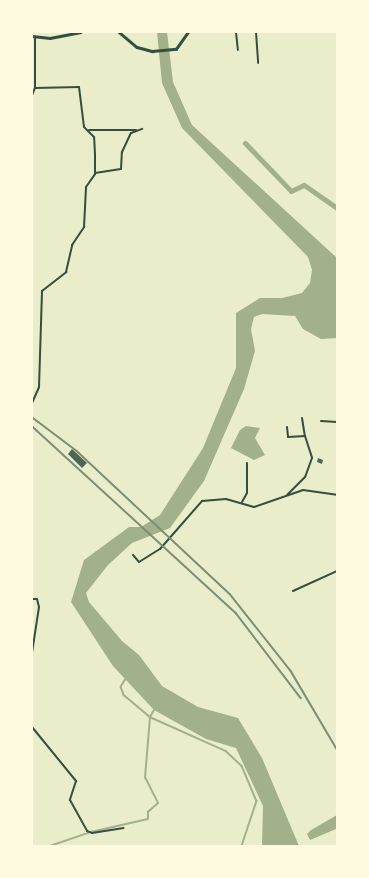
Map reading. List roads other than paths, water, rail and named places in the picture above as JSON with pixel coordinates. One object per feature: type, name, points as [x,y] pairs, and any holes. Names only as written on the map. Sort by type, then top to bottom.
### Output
[{"type":"street","points":[[32,95],[35,88],[34,36],[80,32]]},
{"type":"street","points":[[118,32],[137,47],[152,51],[172,50],[179,46],[188,32]]},
{"type":"street","points":[[236,32],[238,50]]},
{"type":"street","points":[[256,32],[258,63]]},
{"type":"street","points":[[32,403],[39,387],[42,292],[66,272],[72,245],[84,227],[86,187],[95,174],[95,141],[88,130],[84,127],[79,87],[35,88]]},
{"type":"street","points":[[95,174],[121,169],[126,142],[131,133],[142,128]]},
{"type":"street","points":[[88,130],[137,130]]},
{"type":"street","points":[[286,496],[310,468],[312,458],[305,436],[302,418]]},
{"type":"street","points":[[320,421],[337,422]]},
{"type":"street","points":[[287,427],[288,437],[305,436]]},
{"type":"street","points":[[242,502],[247,493],[247,464]]},
{"type":"street","points":[[133,555],[139,562],[160,549],[202,501],[226,498],[254,507],[303,490],[337,495]]},
{"type":"street","points":[[293,591],[337,570]]},
{"type":"street","points":[[32,599],[37,599],[39,607],[32,653]]},
{"type":"street","points":[[32,727],[76,781],[70,800],[87,831],[92,833],[116,826],[124,828]]},
{"type":"waterway","points":[[245,143],[291,191],[304,185],[337,208]]},
{"type":"waterway","points":[[126,679],[121,687],[124,695],[150,717],[226,751],[242,766],[257,801],[242,846]]},
{"type":"waterway","points":[[91,832],[148,819],[148,812],[158,803],[145,778],[150,717],[154,710]]},
{"type":"waterway","points":[[50,846],[88,833]]},
{"type":"railway","points":[[32,417],[77,451],[230,594],[291,671],[337,749]]},
{"type":"railway","points":[[32,426],[236,613],[301,698]]}]
